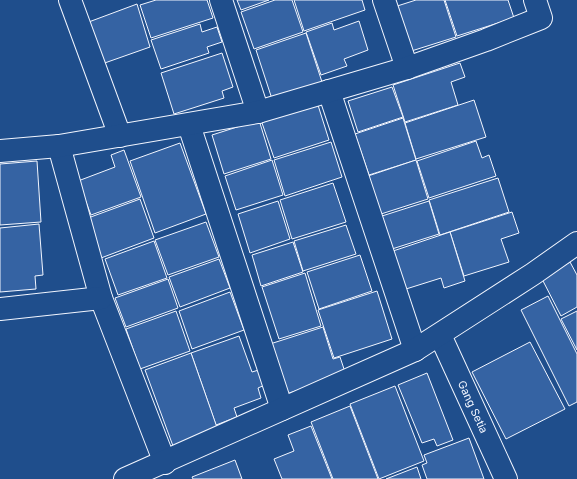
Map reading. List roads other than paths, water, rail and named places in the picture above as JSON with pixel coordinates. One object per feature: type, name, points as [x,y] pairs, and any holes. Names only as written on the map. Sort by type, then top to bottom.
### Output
[{"type":"street","points":[[70,0],[120,136]]},
{"type":"street","points":[[221,0],[258,112]]},
{"type":"street","points":[[384,0],[406,68]]},
{"type":"street","points":[[0,151],[59,146],[258,112],[406,68],[486,40],[541,18],[535,0]]},
{"type":"street","points":[[328,91],[416,350]]},
{"type":"street","points":[[189,125],[282,409]]},
{"type":"street","points":[[59,146],[101,298],[165,463]]},
{"type":"street","points":[[125,479],[165,463],[282,409],[416,350],[533,274],[577,243]]},
{"type":"street","points":[[0,309],[101,298]]},
{"type":"street","name":"Gang Setia","points":[[440,335],[506,479]]}]
